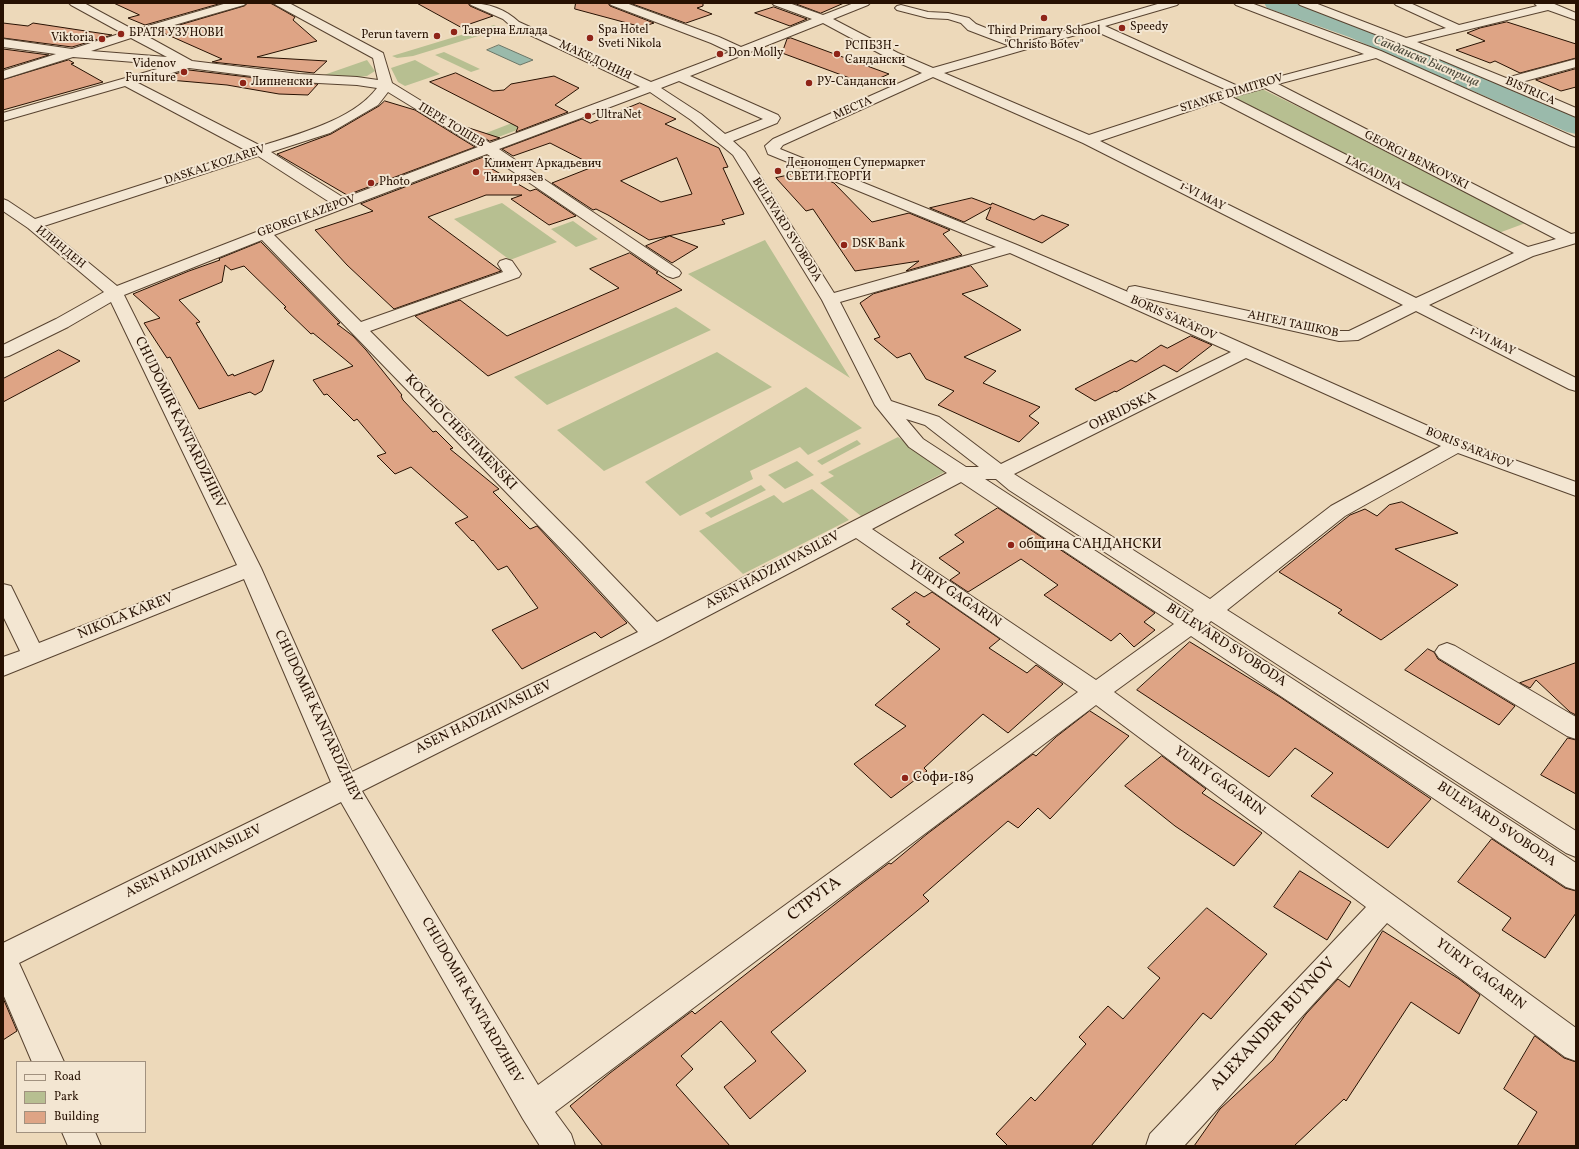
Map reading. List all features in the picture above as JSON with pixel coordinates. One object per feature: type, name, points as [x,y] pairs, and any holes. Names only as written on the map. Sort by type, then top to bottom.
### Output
[{"type":"street","points":[[75,3],[189,64]]},
{"type":"street","points":[[3,75],[240,3]]},
{"type":"street","points":[[3,43],[74,53],[189,64],[299,78],[357,81],[386,85],[379,56],[280,3]]},
{"type":"street","name":"МАКЕДОНИЯ","points":[[475,3],[507,17],[515,24],[651,87]]},
{"type":"street","points":[[615,3],[715,40],[741,52]]},
{"type":"street","name":"1-VI MAY","points":[[778,3],[823,19],[894,56],[934,72],[1088,140],[1576,385]]},
{"type":"street","name":"GEORGI KAZEPOV","points":[[3,352],[62,324],[115,293],[264,233],[490,149],[864,3]]},
{"type":"street","name":"МЕСТА","points":[[772,146],[934,72],[1173,3]]},
{"type":"street","points":[[1240,3],[1378,54],[1576,143]]},
{"type":"street","name":"BISTRICA","points":[[1304,3],[1407,41],[1576,113]]},
{"type":"street","points":[[1400,3],[1459,29]]},
{"type":"street","points":[[1407,41],[1459,29],[1545,5],[1576,17]]},
{"type":"street","points":[[900,8],[928,15],[948,16],[965,20],[972,27],[1023,47]]},
{"type":"street","points":[[1094,26],[1239,92]]},
{"type":"street","name":"STANKE DIMITROV","points":[[1088,140],[1220,96],[1239,92],[1264,83],[1378,54]]},
{"type":"street","points":[[1506,82],[1576,63]]},
{"type":"street","points":[[3,117],[189,64]]},
{"type":"street","points":[[679,76],[773,118],[772,120],[724,140]]},
{"type":"street","points":[[126,82],[260,151],[343,204]]},
{"type":"street","name":"GEORGI BENKOVSKI","points":[[1264,83],[1572,239]]},
{"type":"street","name":"ПЕРЕ ТОШЕВ","points":[[386,85],[490,149],[673,273]]},
{"type":"street","name":"DASKAL KOZAREV","points":[[32,225],[325,130],[373,102],[386,85]]},
{"type":"street","name":"BULEVARD SVOBODA","points":[[651,87],[696,116],[738,152],[830,300],[884,405],[916,443],[1576,845]]},
{"type":"street","name":"LAGADINA","points":[[1220,96],[1527,253]]},
{"type":"street","name":"BORIS SARAFOV","points":[[772,146],[773,151],[785,157],[1011,248],[1088,281],[1457,446],[1576,489]]},
{"type":"street","name":"ИЛИНДЕН","points":[[3,204],[32,225],[115,293]]},
{"type":"street","name":"KOCHO CHESTIMENSKI","points":[[264,233],[573,548],[654,634]]},
{"type":"street","name":"АНГЕЛ ТАШКОВ","points":[[1088,281],[1339,336],[1352,336],[1527,253],[1572,239]]},
{"type":"street","points":[[830,300],[1011,248]]},
{"type":"street","points":[[358,329],[513,274],[506,264]]},
{"type":"street","name":"CHUDOMIR KANTARDZHIEV","points":[[115,293],[250,568],[346,787],[534,1108],[559,1146]]},
{"type":"street","name":"OHRIDSKA","points":[[1000,473],[1247,351]]},
{"type":"street","name":"BULEVARD SVOBODA","points":[[884,405],[932,421],[1000,473],[1201,617],[1576,878]]},
{"type":"street","name":"СТРУГА","points":[[534,1108],[1096,692],[1201,617],[1338,512],[1457,446]]},
{"type":"street","points":[[963,473],[1000,473]]},
{"type":"street","name":"ASEN HADZHIVASILEV","points":[[3,959],[654,634],[963,473]]},
{"type":"street","name":"YURIY GAGARIN","points":[[856,528],[1096,692],[1576,1046]]},
{"type":"street","name":"NIKOLA KAREV","points":[[3,667],[250,568]]},
{"type":"street","points":[[3,592],[33,654]]},
{"type":"street","points":[[1447,652],[1576,729]]},
{"type":"street","name":"ALEXANDER BUYNOV","points":[[1162,1146],[1386,905]]},
{"type":"street","points":[[3,959],[48,1061]]},
{"type":"street","points":[[78,1133],[85,1146]]},
{"type":"green space","points":[[494,25],[501,29],[413,56],[397,58],[392,56]]},
{"type":"green space","points":[[444,52],[480,69],[471,72],[435,55]]},
{"type":"green space","points":[[367,60],[375,71],[367,76],[321,76]]},
{"type":"green space","points":[[415,60],[440,74],[405,86],[398,82],[391,68]]},
{"type":"green space","points":[[1262,89],[1531,221],[1496,234],[1229,98]]},
{"type":"green space","points":[[543,111],[554,116],[493,139],[481,135]]},
{"type":"green space","points":[[502,203],[557,242],[510,260],[454,219]]},
{"type":"green space","points":[[573,221],[598,239],[576,247],[551,229]]},
{"type":"green space","points":[[765,240],[850,378],[688,274]]},
{"type":"green space","points":[[676,307],[711,330],[547,405],[514,377]]},
{"type":"green space","points":[[717,352],[772,387],[604,471],[557,430]]},
{"type":"green space","points":[[806,387],[862,428],[808,455],[800,447],[750,471],[753,479],[680,516],[645,482]]},
{"type":"green space","points":[[898,437],[945,472],[861,516],[820,483],[834,476],[828,472]]},
{"type":"green space","points":[[857,440],[861,444],[822,465],[817,461]]},
{"type":"green space","points":[[797,461],[814,475],[785,489],[768,475]]},
{"type":"green space","points":[[761,485],[766,490],[711,518],[705,513]]},
{"type":"green space","points":[[812,489],[849,520],[743,574],[699,531],[774,495],[783,503]]},
{"type":"shaded area","points":[[499,45],[533,60],[520,65],[487,50]]},
{"type":"building","points":[[114,3],[222,3],[145,25],[128,18],[139,15]]},
{"type":"building","points":[[248,3],[270,3],[274,5],[295,17],[293,20],[317,41],[257,57],[327,61],[314,73],[212,62],[222,59],[159,31],[244,6]]},
{"type":"building","points":[[417,3],[468,3],[470,6],[493,16],[461,27]]},
{"type":"building","points":[[576,3],[608,3],[610,6],[654,23],[642,27],[575,9]]},
{"type":"building","points":[[630,3],[703,3],[703,6],[697,8],[712,14],[686,23]]},
{"type":"building","points":[[794,3],[844,3],[821,13]]},
{"type":"building","points":[[774,7],[807,19],[790,26],[755,13]]},
{"type":"building","points":[[1507,22],[1576,44],[1576,58],[1520,73],[1495,61],[1490,63],[1456,50],[1485,41],[1467,33],[1480,28]]},
{"type":"building","points":[[3,23],[28,26],[33,23],[112,35],[72,47],[3,38]]},
{"type":"building","points":[[791,38],[889,74],[866,84],[782,53],[787,39]]},
{"type":"building","points":[[3,49],[49,55],[3,69]]},
{"type":"building","points":[[69,60],[74,63],[71,64],[103,82],[3,110],[3,80]]},
{"type":"building","points":[[1576,69],[1576,87],[1561,91],[1536,80]]},
{"type":"building","points":[[189,70],[318,84],[308,95],[279,94],[227,85],[158,79]]},
{"type":"building","points":[[456,73],[493,91],[504,90],[511,84],[554,76],[579,88],[555,105],[568,112],[516,132],[518,127],[430,82]]},
{"type":"building","points":[[385,101],[415,110],[475,147],[347,195],[277,154],[331,134]]},
{"type":"building","points":[[640,103],[676,119],[665,124],[719,148],[728,167],[723,168],[744,214],[722,220],[725,224],[649,240],[608,215],[596,209],[593,210],[552,183],[595,166],[550,143],[513,156],[502,149],[582,119],[590,123]],"holes":[[[677,158],[692,194],[661,202],[621,181]]]},
{"type":"building","points":[[466,127],[500,138],[490,141]]},
{"type":"building","points":[[487,156],[497,162],[487,166],[530,191],[536,189],[576,216],[549,225],[511,199],[522,195],[486,195],[428,217],[501,271],[394,309],[347,265],[315,230],[373,211],[361,204]]},
{"type":"building","points":[[799,173],[806,181],[815,175],[834,183],[872,222],[909,213],[950,230],[943,234],[962,255],[906,271],[919,261],[855,271],[813,209],[806,211],[776,178]]},
{"type":"building","points":[[972,198],[991,205],[992,203],[1034,220],[1042,215],[1069,225],[1042,243],[986,219],[991,207],[964,222],[930,208]]},
{"type":"building","points":[[670,236],[698,247],[672,263],[646,246]]},
{"type":"building","points":[[261,242],[340,323],[337,324],[353,336],[366,350],[402,395],[403,400],[433,432],[436,431],[453,448],[450,449],[499,489],[493,492],[530,529],[537,526],[627,623],[601,638],[595,632],[522,669],[492,630],[538,608],[507,566],[498,570],[473,540],[472,541],[455,523],[468,517],[411,467],[395,474],[377,456],[386,453],[357,419],[354,421],[327,394],[324,395],[313,380],[353,366],[313,333],[311,334],[244,266],[231,270],[225,265],[222,282],[179,300],[200,322],[196,323],[228,376],[233,374],[234,376],[274,360],[262,391],[255,395],[250,392],[199,409],[170,357],[167,358],[144,323],[160,318],[133,294],[220,260],[219,259]]},
{"type":"building","points":[[630,253],[658,272],[656,273],[682,290],[488,376],[415,316],[460,300],[507,336],[619,288],[590,269]]},
{"type":"building","points":[[971,266],[988,286],[962,294],[1021,330],[964,357],[996,371],[983,383],[1040,407],[1029,416],[1039,423],[1019,442],[938,405],[954,391],[926,379],[910,353],[897,358],[874,339],[880,337],[860,303],[873,294]]},
{"type":"building","points":[[1191,336],[1212,345],[1177,372],[1164,365],[1116,392],[1115,391],[1095,401],[1075,389],[1131,360],[1136,362],[1161,345],[1167,348]]},
{"type":"building","points":[[59,350],[80,361],[3,402],[3,379]]},
{"type":"building","points":[[1402,502],[1458,533],[1395,549],[1458,585],[1381,640],[1338,613],[1342,610],[1279,572],[1350,515],[1365,509],[1377,516],[1389,505]]},
{"type":"building","points":[[998,508],[1155,613],[1144,622],[1155,630],[1134,647],[1120,633],[1111,641],[1044,595],[1058,585],[1021,559],[968,592],[950,580],[960,573],[939,558],[964,542],[955,535]]},
{"type":"building","points":[[916,592],[924,597],[932,592],[1000,639],[989,648],[1027,673],[1036,665],[1063,684],[1008,733],[983,714],[924,768],[927,771],[891,798],[854,764],[906,726],[875,705],[940,649],[906,624],[910,622],[892,609]]},
{"type":"building","points":[[1190,642],[1280,697],[1431,799],[1388,848],[1311,796],[1333,773],[1295,748],[1269,777],[1137,690]]},
{"type":"building","points":[[1428,649],[1434,652],[1438,659],[1515,706],[1499,725],[1405,670]]},
{"type":"building","points":[[1576,663],[1576,715],[1570,712],[1536,680],[1530,688],[1520,683]]},
{"type":"building","points":[[1090,711],[1129,736],[1050,819],[1038,808],[1018,828],[1008,821],[923,895],[929,901],[771,1032],[806,1071],[750,1119],[724,1087],[756,1061],[721,1021],[681,1056],[693,1069],[676,1085],[730,1146],[603,1146],[570,1106],[610,1073],[692,1011],[695,1014],[857,887],[889,863],[891,864],[927,834],[1033,754],[1036,756],[1056,737]]},
{"type":"building","points":[[1568,738],[1576,740],[1576,794],[1541,775]]},
{"type":"building","points":[[1162,756],[1206,789],[1202,793],[1262,833],[1234,866],[1175,826],[1125,786]]},
{"type":"building","points":[[1492,839],[1565,888],[1576,891],[1576,913],[1545,958],[1502,930],[1511,918],[1458,882]]},
{"type":"building","points":[[1300,871],[1351,902],[1327,940],[1274,907]]},
{"type":"building","points":[[1207,908],[1267,954],[1211,1019],[1203,1013],[1091,1146],[1008,1146],[996,1134],[1031,1097],[1035,1101],[1086,1044],[1079,1037],[1108,1006],[1123,1019],[1160,978],[1148,968]]},
{"type":"building","points":[[1383,931],[1459,979],[1480,995],[1459,1034],[1411,1002],[1346,1101],[1344,1099],[1294,1146],[1194,1146],[1220,1109],[1273,1060],[1306,1014],[1338,979],[1349,987]]},
{"type":"building","points":[[3,998],[17,1031],[3,1040]]},
{"type":"building","points":[[1535,1036],[1564,1058],[1576,1062],[1576,1146],[1517,1146],[1537,1112],[1504,1089]]},
{"type":"waterway","name":"Санданска Бистрица","points":[[1275,3],[1357,32],[1576,126]]},
{"type":"place","name":"Third Primary School \"Christo Botev\"","points":[[1044,18]]},
{"type":"place","name":"Speedy","points":[[1122,28]]},
{"type":"place","name":"Таверна Еллада","points":[[454,32]]},
{"type":"place","name":"БРАТЯ УЗУНОВИ","points":[[121,34]]},
{"type":"place","name":"Perun tavern","points":[[437,36]]},
{"type":"place","name":"Spa Hotel Sveti Nikola","points":[[590,38]]},
{"type":"place","name":"Viktoria","points":[[102,39]]},
{"type":"place","name":"Don Molly","points":[[720,54]]},
{"type":"place","name":"РСПБЗН - Сандански","points":[[837,54]]},
{"type":"place","name":"Videnov Furniture","points":[[184,72]]},
{"type":"place","name":"Липненски","points":[[243,83]]},
{"type":"place","name":"РУ-Сандански","points":[[809,83]]},
{"type":"place","name":"UltraNet","points":[[588,116]]},
{"type":"place","name":"Денонощен Супермаркет СВЕТИ ГЕОРГИ","points":[[778,171]]},
{"type":"place","name":"Климент Аркадьевич Тимирязев","points":[[476,172]]},
{"type":"place","name":"Photo","points":[[371,183]]},
{"type":"place","name":"DSK Bank","points":[[844,245]]},
{"type":"place","name":"община САНДАНСКИ","points":[[1011,545]]},
{"type":"place","name":"Софи-189","points":[[905,778]]}]
